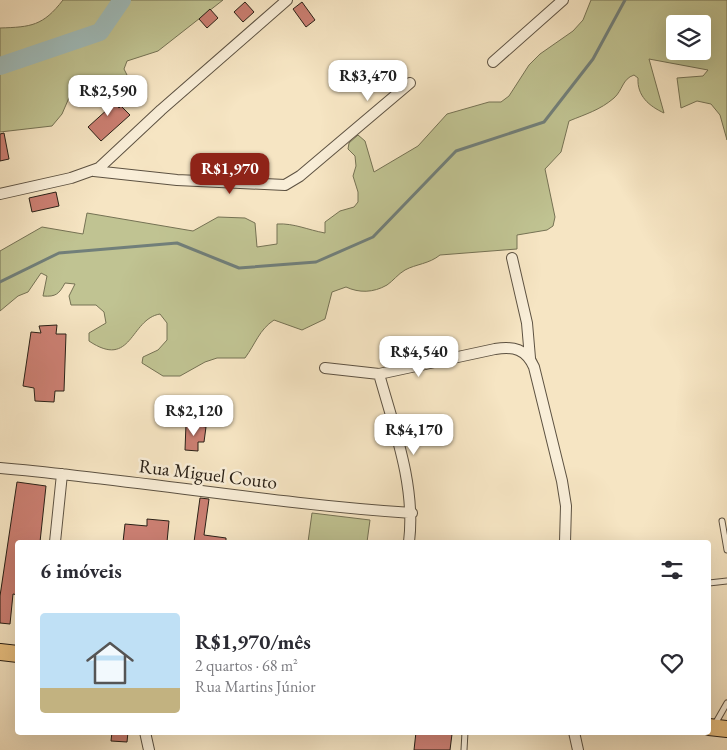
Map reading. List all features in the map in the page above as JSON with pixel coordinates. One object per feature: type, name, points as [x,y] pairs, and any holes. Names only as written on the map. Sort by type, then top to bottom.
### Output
[{"type":"main road","points":[[0,652],[15,654]]},
{"type":"street","points":[[94,171],[287,0]]},
{"type":"street","points":[[493,62],[563,0]]},
{"type":"street","points":[[0,194],[94,171],[177,180],[285,185],[300,176],[410,83]]},
{"type":"street","points":[[512,258],[526,324],[530,358],[563,487],[566,506],[565,540]]},
{"type":"street","points":[[325,368],[380,374],[495,349],[513,348],[526,353],[530,358]]},
{"type":"street","points":[[380,374],[398,445],[412,513],[409,540]]},
{"type":"street","name":"Rua Miguel Couto","points":[[0,468],[279,501],[412,513]]},
{"type":"street","points":[[54,540],[62,474]]},
{"type":"street","points":[[146,735],[149,750]]},
{"type":"street","points":[[575,735],[578,750]]},
{"type":"lane","points":[[722,522],[727,550]]},
{"type":"lane","points":[[711,583],[727,581]]},
{"type":"lane","points":[[716,728],[727,703]]},
{"type":"lane","points":[[464,750],[465,735]]},
{"type":"green space","points":[[63,0],[223,0],[158,51],[127,61],[124,69],[129,79],[120,93],[111,89],[97,76],[78,77],[62,114],[52,126],[0,132],[0,28],[28,26],[36,23],[49,15]]},
{"type":"green space","points":[[591,0],[727,0],[727,140],[720,115],[711,104],[697,101],[681,108],[677,78],[703,76],[708,70],[649,59],[664,113],[645,100],[638,84],[638,78],[634,75],[627,79],[617,95],[609,102],[569,121],[561,152],[545,169],[555,217],[553,226],[547,230],[517,235],[517,249],[440,255],[405,270],[387,285],[377,290],[361,291],[346,287],[332,292],[325,319],[302,330],[274,320],[261,332],[245,358],[217,358],[205,362],[180,376],[163,376],[142,363],[143,357],[158,350],[167,340],[167,323],[160,314],[142,324],[122,347],[114,350],[103,348],[89,341],[89,333],[106,323],[104,312],[96,305],[71,305],[69,296],[75,284],[65,283],[57,294],[43,296],[47,276],[41,273],[28,292],[18,296],[0,311],[0,251],[42,227],[83,234],[87,213],[193,231],[218,217],[245,218],[255,223],[257,247],[277,244],[277,224],[325,233],[325,222],[340,211],[354,207],[358,202],[358,192],[353,176],[356,166],[355,156],[348,149],[349,143],[358,135],[365,141],[374,172],[418,146],[447,114],[489,102],[501,102],[509,96],[529,65],[540,54],[573,31],[583,20]]},
{"type":"green space","points":[[312,513],[370,520],[367,540],[308,540]]},
{"type":"building","points":[[245,2],[254,12],[243,22],[234,12]]},
{"type":"building","points":[[302,2],[315,20],[306,27],[293,9]]},
{"type":"building","points":[[210,9],[218,18],[207,28],[199,19]]},
{"type":"building","points":[[100,86],[119,108],[121,106],[130,115],[101,141],[88,127],[109,108],[94,91]]},
{"type":"building","points":[[4,133],[9,159],[0,161],[0,134]]},
{"type":"building","points":[[56,192],[59,206],[32,212],[29,198]]},
{"type":"building","points":[[57,325],[56,334],[66,334],[64,391],[55,391],[54,402],[35,401],[34,388],[23,386],[31,332],[41,333],[39,326]]},
{"type":"building","points":[[186,424],[206,427],[204,442],[198,442],[198,451],[185,450]]},
{"type":"building","points":[[17,482],[46,486],[40,540],[15,540],[15,594],[13,594],[10,624],[0,623],[0,596]]},
{"type":"building","points":[[200,498],[209,499],[204,535],[226,538],[226,540],[194,540]]},
{"type":"building","points":[[147,519],[169,521],[167,540],[123,540],[125,524],[147,526]]},
{"type":"building","points":[[112,735],[128,735],[127,742],[111,741]]},
{"type":"building","points":[[416,735],[452,735],[450,750],[414,750]]},
{"type":"waterway","points":[[0,66],[100,32],[122,0]]},
{"type":"waterway","points":[[0,282],[59,253],[177,243],[239,268],[316,262],[373,237],[456,151],[544,122],[593,59],[625,0]]}]
